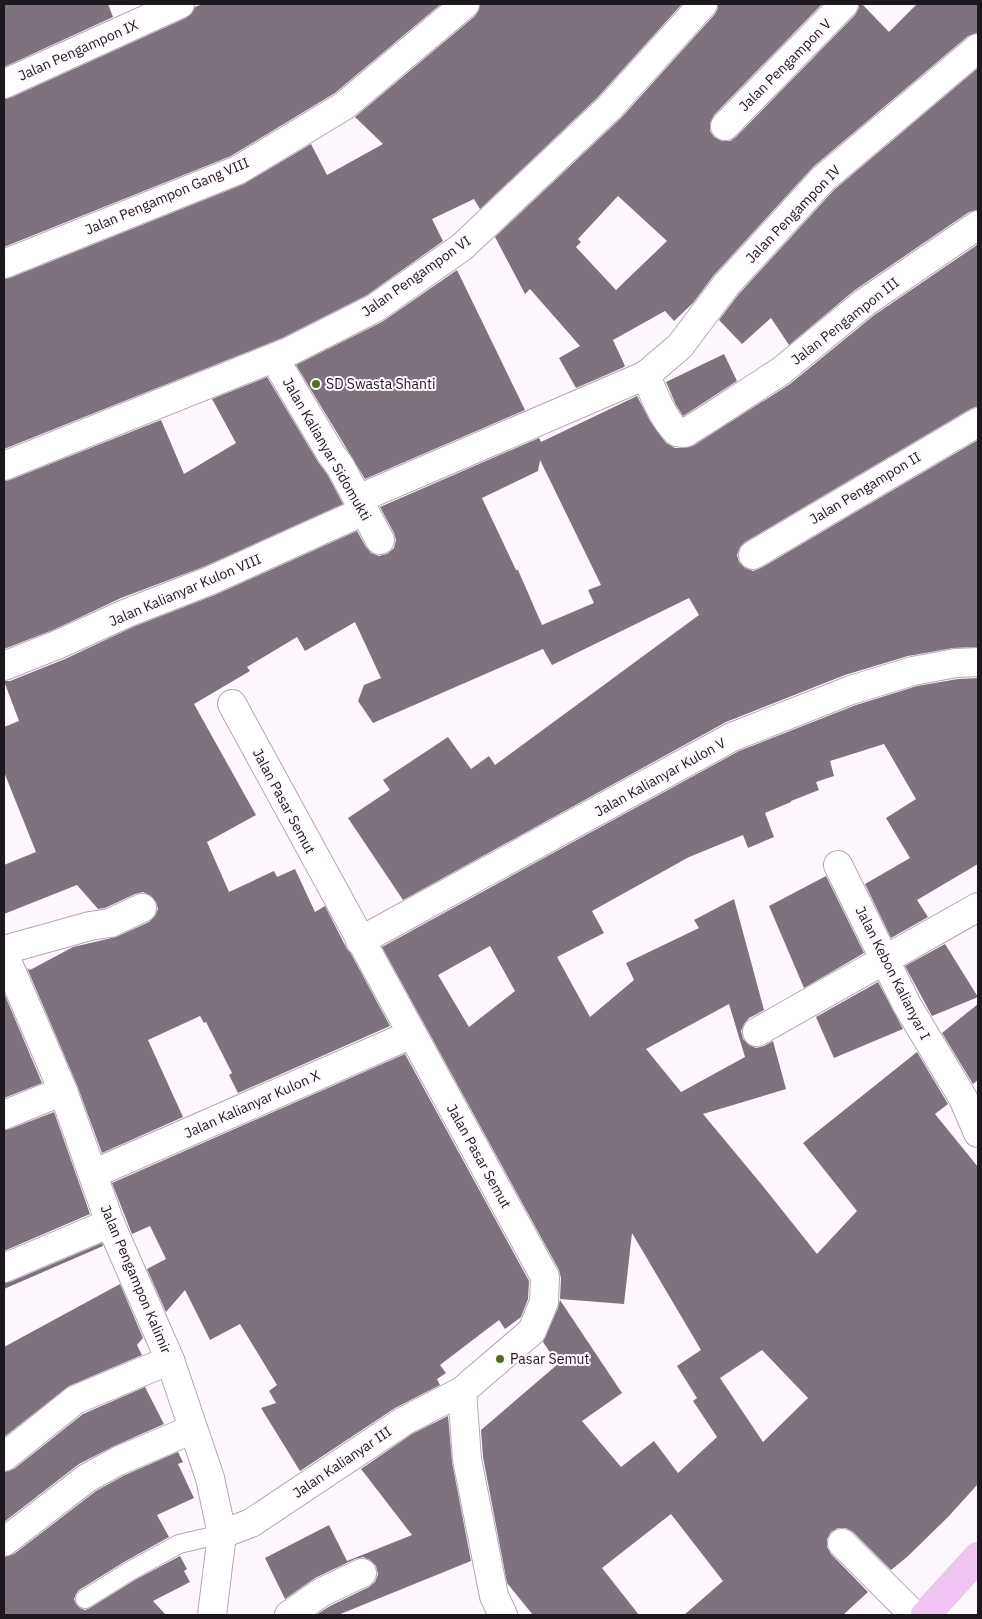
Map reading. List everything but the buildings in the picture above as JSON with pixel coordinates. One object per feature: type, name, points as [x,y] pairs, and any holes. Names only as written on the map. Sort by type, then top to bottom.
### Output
[{"type":"main road","points":[[925,1615],[978,1558]]},
{"type":"street","name":"Jalan Pengampon IX","points":[[4,84],[180,4]]},
{"type":"street","name":"Jalan Pengampon Gang VIII","points":[[4,264],[238,170],[344,106],[465,4]]},
{"type":"street","name":"Jalan Pengampon VI","points":[[4,466],[274,358],[375,308],[462,246],[609,108],[703,4]]},
{"type":"street","name":"Jalan Pengampon V","points":[[725,126],[844,4]]},
{"type":"street","name":"Jalan Pengampon IV","points":[[361,505],[646,375],[680,346],[726,286],[823,179],[978,48]]},
{"type":"street","name":"Jalan Pengampon III","points":[[646,375],[653,394],[671,426],[676,432],[685,432],[781,371],[864,304],[978,225]]},
{"type":"street","name":"Jalan Kalianyar Sidomukti","points":[[274,358],[340,466],[380,540]]},
{"type":"street","name":"Jalan Pengampon II","points":[[752,555],[978,422]]},
{"type":"street","name":"Jalan Kalianyar Kulon VIII","points":[[4,666],[59,644],[127,613],[210,581],[361,505]]},
{"type":"street","name":"Jalan Kalianyar Kulon V","points":[[360,941],[732,737],[851,690],[913,671],[956,663],[978,662]]},
{"type":"street","name":"Jalan Pasar Semut","points":[[232,704],[545,1277],[544,1302],[532,1331],[462,1391]]},
{"type":"street","name":"Jalan Kebon Kalianyar I","points":[[838,865],[907,1006],[963,1098],[978,1133]]},
{"type":"street","points":[[757,1032],[978,907]]},
{"type":"street","points":[[4,950],[90,926],[110,923],[142,908]]},
{"type":"street","name":"Jalan Pengampon Kalimir","points":[[4,954],[64,1091],[110,1223],[170,1360],[210,1478],[222,1534],[212,1615]]},
{"type":"street","name":"Jalan Kalianyar Kulon X","points":[[92,1174],[412,1034]]},
{"type":"street","points":[[4,1115],[64,1091]]},
{"type":"street","points":[[4,1268],[110,1223]]},
{"type":"street","points":[[4,1457],[75,1400],[170,1360]]},
{"type":"street","points":[[462,1391],[467,1459],[494,1596],[503,1615]]},
{"type":"street","name":"Jalan Kalianyar III","points":[[222,1534],[252,1523],[404,1420],[462,1391]]},
{"type":"street","points":[[4,1542],[86,1478],[118,1461],[192,1429]]},
{"type":"street","points":[[842,1543],[914,1615]]},
{"type":"street","points":[[288,1615],[322,1592],[362,1573]]},
{"type":"lane","points":[[85,1599],[130,1570],[178,1544],[222,1534]]},
{"type":"place","name":"SD Swasta Shanti","points":[[316,384]]},
{"type":"place","name":"Pasar Semut","points":[[500,1359]]}]
